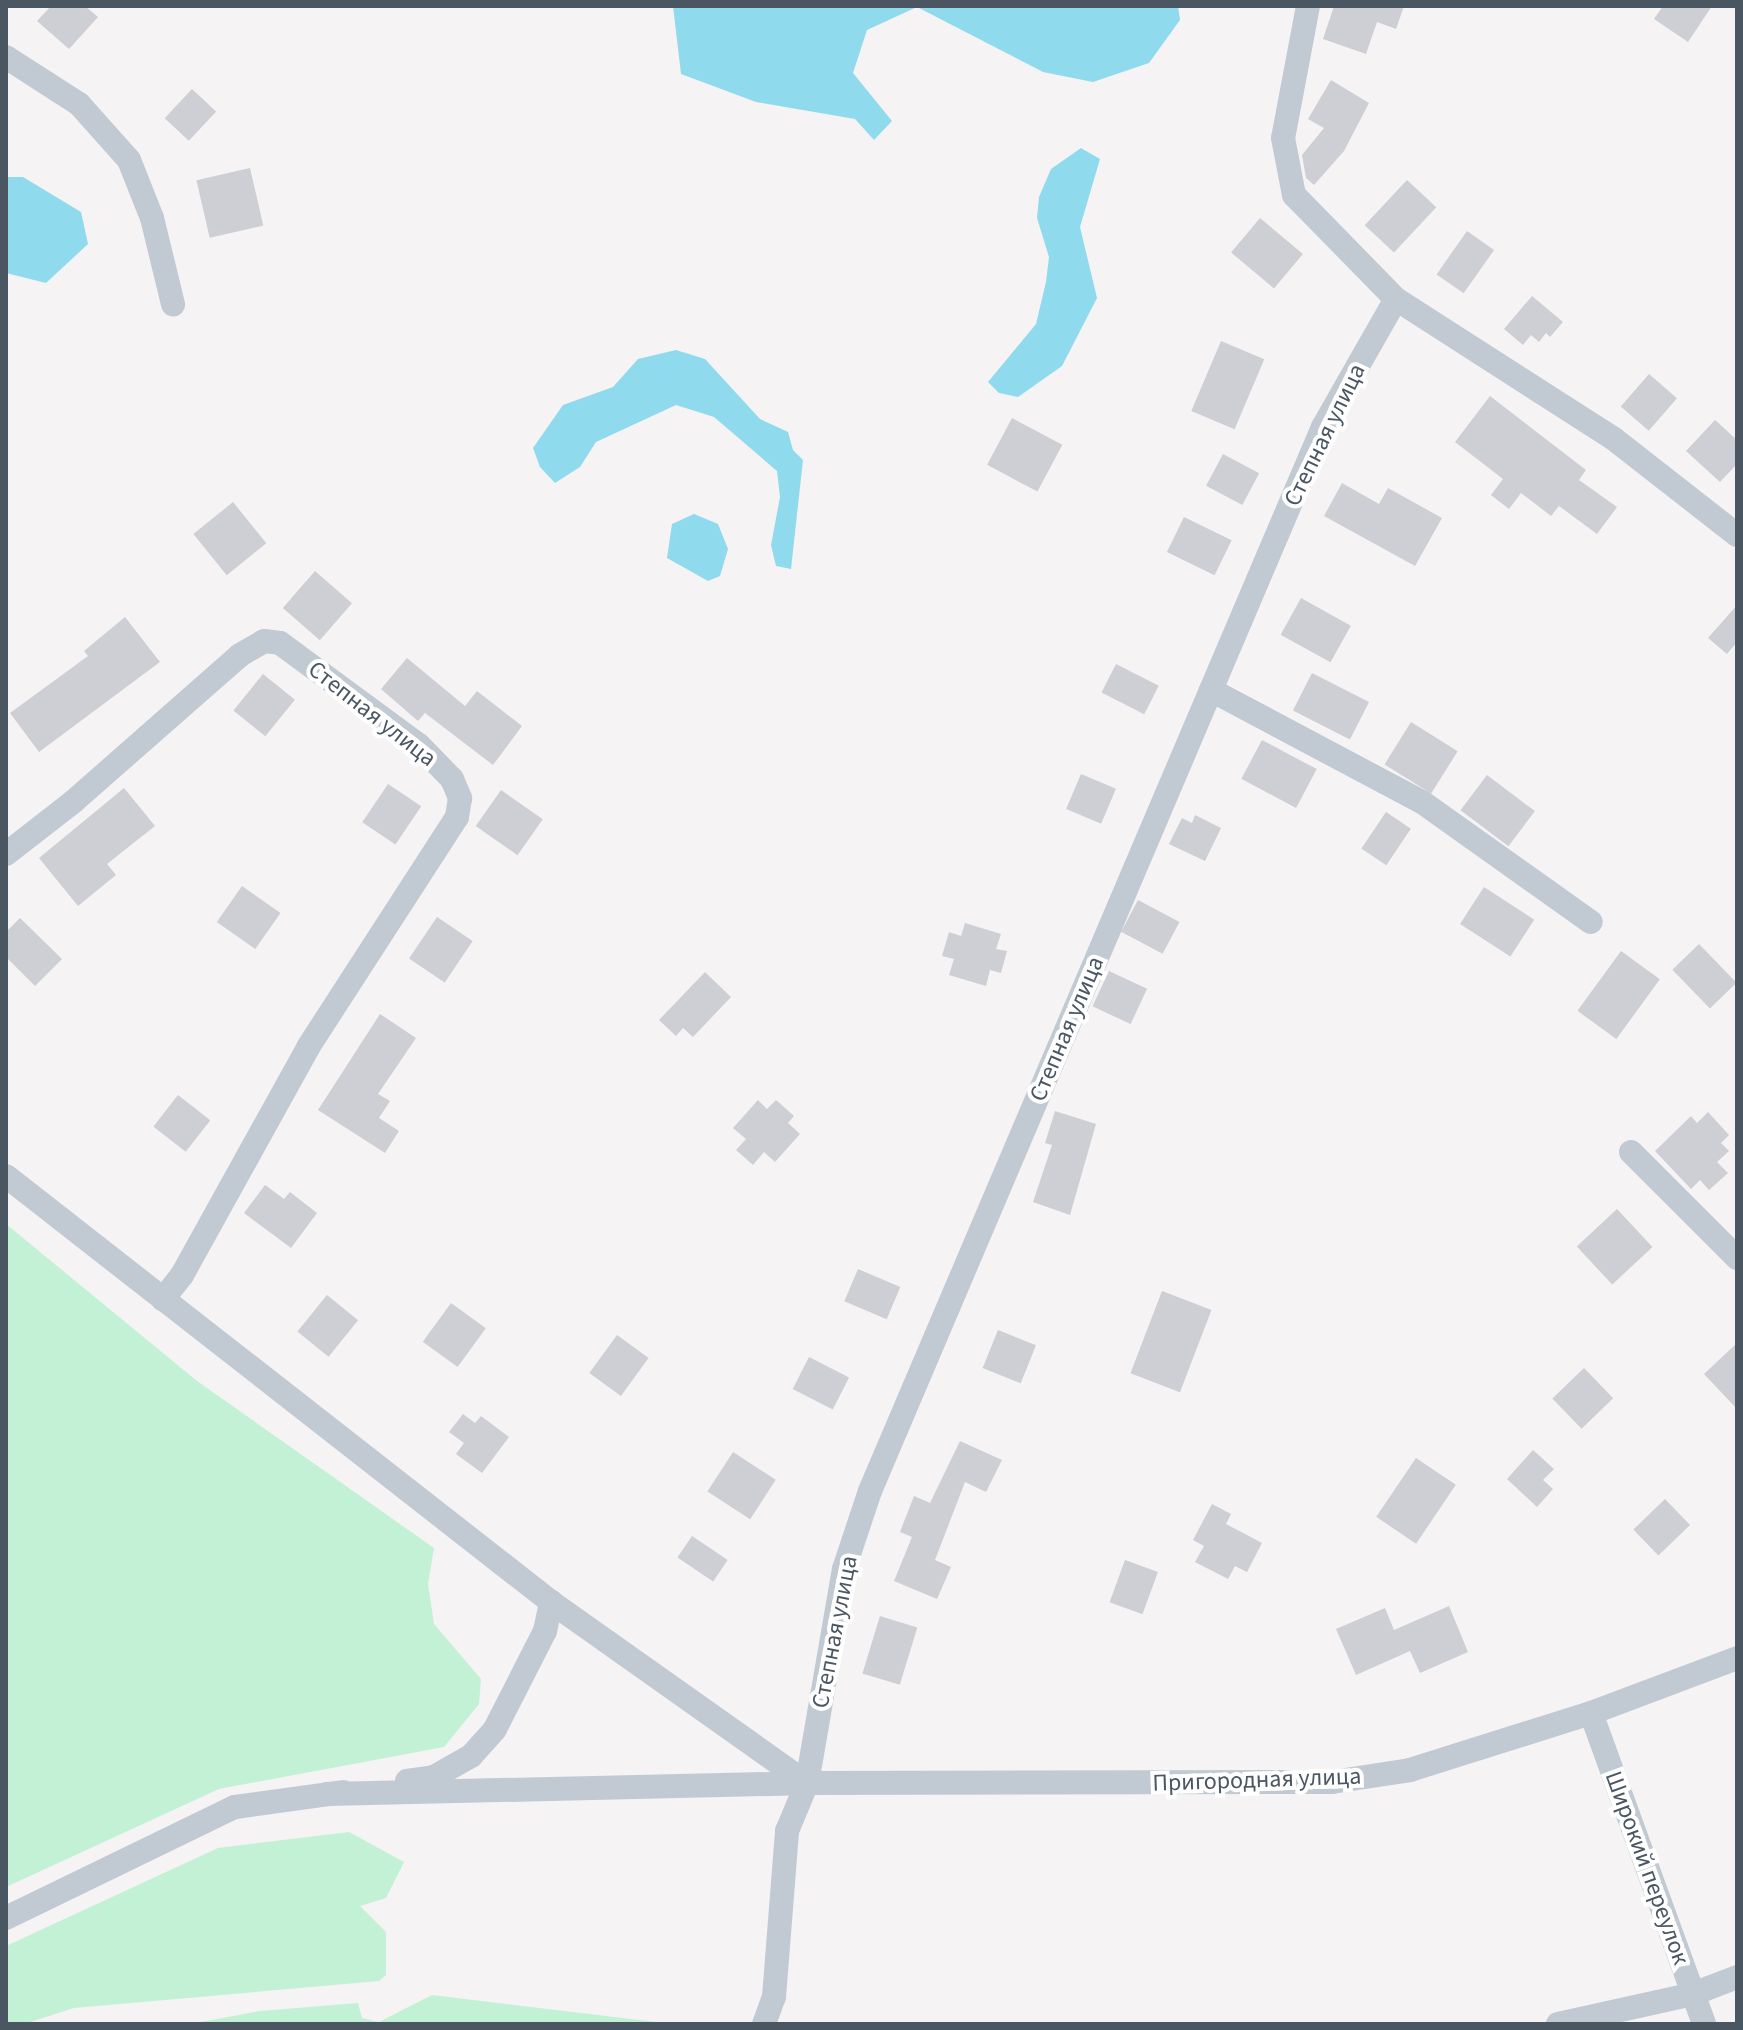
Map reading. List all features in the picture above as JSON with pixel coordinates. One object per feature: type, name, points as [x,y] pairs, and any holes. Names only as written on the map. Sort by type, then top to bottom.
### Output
[{"type":"street","points":[[1308,6],[1283,138],[1294,195],[1396,299],[1614,439],[1737,535]]},
{"type":"street","points":[[6,57],[79,104],[129,160],[152,218],[173,304]]},
{"type":"street","name":"Степная улица","points":[[764,2024],[774,1997],[787,1831],[807,1783],[844,1569],[870,1491],[1323,427],[1396,299]]},
{"type":"street","name":"Степная улица","points":[[6,854],[74,801],[240,655],[264,641],[280,643],[419,745],[452,779],[460,798],[457,817],[309,1046],[182,1275],[163,1299]]},
{"type":"street","points":[[1211,690],[1422,802],[1591,922]]},
{"type":"street","points":[[1631,1152],[1737,1258]]},
{"type":"street","points":[[6,1176],[551,1602],[807,1783]]},
{"type":"street","points":[[6,1918],[235,1807],[434,1777],[471,1756],[495,1729],[545,1631],[551,1602]]},
{"type":"street","name":"Пригородная улица","points":[[327,1794],[807,1783],[1332,1782],[1410,1770],[1591,1713],[1737,1658]]},
{"type":"street","name":"Широкий переулок","points":[[1591,1713],[1704,2024]]},
{"type":"street","points":[[1558,2024],[1693,1994],[1737,1977]]},
{"type":"green space","points":[[6,1224],[197,1381],[434,1548],[428,1584],[434,1624],[481,1679],[479,1704],[444,1747],[219,1789],[6,1887]]},
{"type":"green space","points":[[349,1832],[404,1862],[386,1898],[360,1906],[386,1932],[386,1975],[379,1981],[74,2008],[24,2024],[6,2024],[6,1946],[218,1848]]},
{"type":"green space","points":[[432,1995],[673,2024],[190,2024],[260,2011],[358,2003],[362,2018],[379,2022]]},
{"type":"water","points":[[673,6],[1178,6],[1180,20],[1149,63],[1093,82],[1043,72],[917,7],[867,30],[853,73],[892,121],[874,140],[855,119],[756,102],[681,74]]},
{"type":"water","points":[[1081,148],[1100,159],[1080,227],[1097,298],[1062,366],[1018,397],[999,393],[988,382],[1036,324],[1046,282],[1049,257],[1037,218],[1039,197],[1051,169]]},
{"type":"water","points":[[6,177],[23,177],[81,212],[88,244],[46,283],[6,273]]},
{"type":"water","points":[[676,350],[705,359],[760,419],[788,432],[793,450],[803,460],[791,569],[776,566],[771,545],[780,497],[777,471],[714,417],[676,405],[596,442],[580,467],[555,483],[540,467],[533,448],[563,405],[613,387],[638,359]]},
{"type":"water","points":[[694,514],[718,524],[728,549],[720,576],[708,581],[667,558],[672,524]]},
{"type":"building","points":[[51,6],[85,6],[98,17],[69,49],[37,21]]},
{"type":"building","points":[[1334,6],[1404,6],[1396,29],[1377,22],[1366,54],[1323,39]]},
{"type":"building","points":[[1663,6],[1712,6],[1688,42],[1654,19]]},
{"type":"building","points":[[1331,80],[1369,103],[1344,151],[1314,185],[1306,178],[1302,155],[1324,128],[1308,119]]},
{"type":"building","points":[[192,89],[216,112],[189,141],[165,118]]},
{"type":"building","points":[[250,168],[263,225],[210,238],[196,180]]},
{"type":"building","points":[[1407,180],[1436,207],[1394,253],[1365,225]]},
{"type":"building","points":[[1260,218],[1303,254],[1274,288],[1231,252]]},
{"type":"building","points":[[1467,231],[1494,250],[1464,293],[1437,274]]},
{"type":"building","points":[[1532,296],[1563,322],[1550,337],[1546,333],[1539,342],[1531,335],[1523,345],[1504,329]]},
{"type":"building","points":[[1221,341],[1264,359],[1235,429],[1191,411]]},
{"type":"building","points":[[1649,374],[1677,398],[1649,431],[1621,406]]},
{"type":"building","points":[[1490,396],[1586,470],[1579,480],[1617,507],[1597,534],[1559,506],[1551,516],[1521,493],[1509,509],[1491,495],[1503,479],[1455,442]]},
{"type":"building","points":[[1012,418],[1062,445],[1037,492],[987,465]]},
{"type":"building","points":[[1715,420],[1737,440],[1737,464],[1720,482],[1686,451]]},
{"type":"building","points":[[1223,454],[1259,473],[1242,505],[1206,486]]},
{"type":"building","points":[[1342,483],[1379,504],[1388,488],[1442,518],[1415,566],[1324,516]]},
{"type":"building","points":[[233,502],[266,543],[227,575],[193,534]]},
{"type":"building","points":[[1184,517],[1232,540],[1215,575],[1167,552]]},
{"type":"building","points":[[315,571],[352,603],[320,640],[283,608]]},
{"type":"building","points":[[1301,598],[1351,626],[1330,662],[1281,635]]},
{"type":"building","points":[[1737,605],[1737,642],[1727,654],[1708,638]]},
{"type":"building","points":[[125,617],[160,662],[39,752],[10,713],[88,656],[84,651]]},
{"type":"building","points":[[407,658],[465,706],[477,691],[522,726],[493,765],[425,713],[418,721],[381,689]]},
{"type":"building","points":[[1116,664],[1159,686],[1144,714],[1101,693]]},
{"type":"building","points":[[1312,673],[1369,702],[1350,739],[1293,710]]},
{"type":"building","points":[[263,674],[295,700],[265,736],[233,711]]},
{"type":"building","points":[[1411,722],[1458,751],[1431,794],[1385,764]]},
{"type":"building","points":[[1262,740],[1317,769],[1296,808],[1241,779]]},
{"type":"building","points":[[1081,774],[1116,789],[1101,824],[1066,809]]},
{"type":"building","points":[[1487,775],[1535,811],[1508,846],[1461,810]]},
{"type":"building","points":[[388,784],[421,806],[395,845],[362,822]]},
{"type":"building","points":[[124,788],[155,826],[107,864],[116,875],[78,906],[39,858]]},
{"type":"building","points":[[501,790],[543,819],[518,855],[476,826]]},
{"type":"building","points":[[1386,812],[1411,829],[1386,865],[1361,848]]},
{"type":"building","points":[[1195,815],[1221,828],[1205,861],[1169,844],[1182,818],[1192,823]]},
{"type":"building","points":[[242,886],[281,913],[255,949],[217,922]]},
{"type":"building","points":[[1484,887],[1534,920],[1510,957],[1460,924]]},
{"type":"building","points":[[1138,900],[1179,922],[1163,954],[1121,932]]},
{"type":"building","points":[[437,917],[473,941],[445,982],[409,958]]},
{"type":"building","points":[[20,918],[62,959],[35,986],[6,957],[6,932]]},
{"type":"building","points":[[965,923],[1001,934],[996,949],[1007,951],[1001,973],[990,970],[986,986],[949,975],[954,959],[942,956],[949,932],[961,936]]},
{"type":"building","points":[[1699,944],[1737,983],[1710,1009],[1672,970]]},
{"type":"building","points":[[1621,951],[1660,979],[1616,1039],[1578,1011]]},
{"type":"building","points":[[1109,971],[1147,989],[1131,1024],[1093,1006]]},
{"type":"building","points":[[705,972],[731,997],[693,1037],[683,1028],[676,1036],[659,1020]]},
{"type":"building","points":[[380,1014],[416,1038],[378,1094],[390,1101],[379,1118],[399,1131],[385,1153],[318,1110]]},
{"type":"building","points":[[178,1095],[210,1120],[186,1152],[153,1127]]},
{"type":"building","points":[[758,1100],[767,1109],[776,1100],[794,1116],[788,1123],[800,1134],[775,1162],[764,1152],[753,1165],[736,1150],[746,1139],[733,1128]]},
{"type":"building","points":[[1055,1111],[1096,1124],[1070,1215],[1033,1202],[1052,1145],[1045,1143]]},
{"type":"building","points":[[1708,1112],[1729,1135],[1721,1143],[1729,1151],[1717,1162],[1728,1173],[1709,1190],[1700,1180],[1691,1189],[1655,1151],[1691,1116],[1697,1123]]},
{"type":"building","points":[[265,1185],[284,1199],[290,1192],[317,1213],[291,1248],[244,1213]]},
{"type":"building","points":[[1617,1209],[1652,1247],[1612,1285],[1577,1247]]},
{"type":"building","points":[[858,1269],[900,1287],[887,1319],[844,1301]]},
{"type":"building","points":[[1162,1291],[1211,1310],[1180,1392],[1130,1373]]},
{"type":"building","points":[[327,1295],[358,1320],[329,1357],[297,1332]]},
{"type":"building","points":[[451,1303],[486,1328],[458,1367],[423,1342]]},
{"type":"building","points":[[998,1330],[1036,1345],[1021,1383],[983,1368]]},
{"type":"building","points":[[617,1335],[649,1358],[621,1396],[589,1373]]},
{"type":"building","points":[[1737,1343],[1737,1409],[1704,1374]]},
{"type":"building","points":[[809,1357],[849,1377],[833,1410],[793,1389]]},
{"type":"building","points":[[1584,1368],[1613,1398],[1582,1429],[1552,1399]]},
{"type":"building","points":[[463,1414],[475,1423],[481,1416],[509,1437],[482,1473],[456,1454],[464,1443],[449,1432]]},
{"type":"building","points":[[960,1441],[1002,1460],[986,1492],[965,1482],[935,1560],[951,1567],[937,1599],[894,1581],[912,1537],[900,1532],[914,1496],[930,1503]]},
{"type":"building","points":[[1533,1450],[1554,1469],[1543,1480],[1553,1489],[1537,1507],[1507,1479]]},
{"type":"building","points":[[733,1452],[776,1480],[750,1519],[707,1491]]},
{"type":"building","points":[[1416,1458],[1456,1485],[1416,1544],[1376,1517]]},
{"type":"building","points":[[1665,1499],[1690,1525],[1658,1555],[1633,1530]]},
{"type":"building","points":[[1212,1504],[1231,1514],[1226,1524],[1262,1543],[1247,1572],[1235,1566],[1228,1579],[1195,1562],[1204,1546],[1193,1540]]},
{"type":"building","points":[[692,1536],[728,1560],[713,1582],[677,1558]]},
{"type":"building","points":[[1125,1560],[1158,1572],[1142,1614],[1110,1602]]},
{"type":"building","points":[[1449,1606],[1468,1652],[1420,1673],[1410,1651],[1356,1675],[1336,1629],[1385,1608],[1394,1630]]},
{"type":"building","points":[[880,1616],[917,1627],[900,1685],[862,1673]]}]
